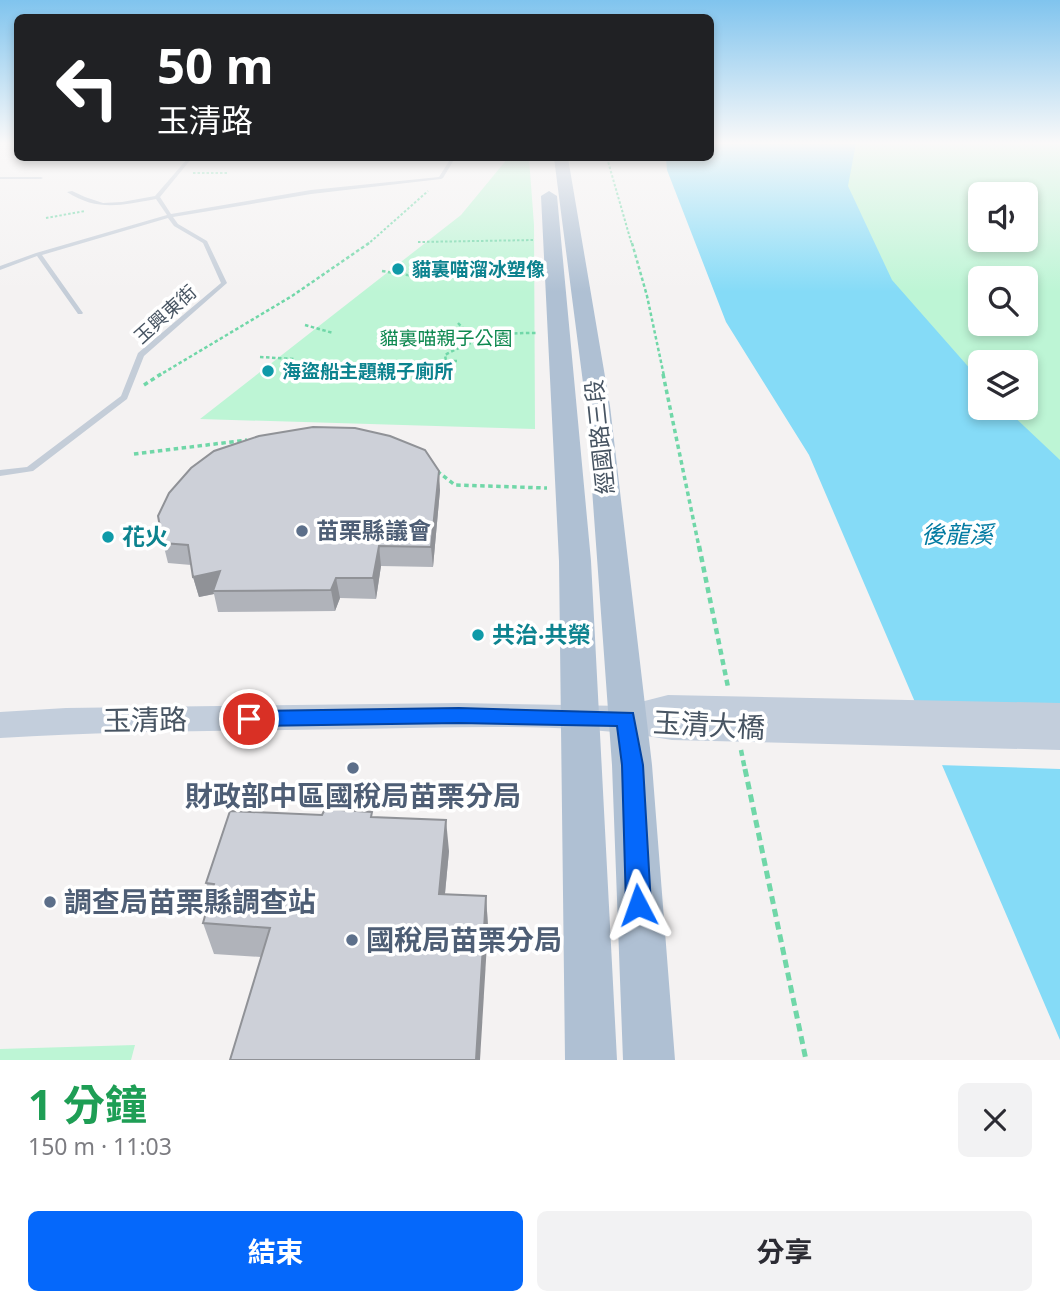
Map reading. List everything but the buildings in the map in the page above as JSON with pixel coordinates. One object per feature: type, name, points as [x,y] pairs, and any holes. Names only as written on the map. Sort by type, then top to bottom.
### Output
[{"type":"main road","name":"經國路三段","points":[[548,192],[575,561],[591,1060]]},
{"type":"main road","name":"經國路三段","points":[[566,192],[598,406],[632,765],[649,1060]]},
{"type":"street","name":"玉清大橋","points":[[626,719],[1060,715]]},
{"type":"street","name":"玉清路","points":[[0,725],[66,721],[446,716],[626,719]]},
{"type":"street","name":"玉清大橋","points":[[670,717],[1060,737]]},
{"type":"lane","points":[[71,192],[92,204],[106,206],[157,197],[161,192]]},
{"type":"lane","points":[[0,268],[38,254],[169,216],[308,192]]},
{"type":"lane","name":"玉興東街","points":[[124,397],[141,355],[224,283],[205,242],[176,225],[157,197]]},
{"type":"lane","points":[[38,254],[80,313]]},
{"type":"lane","points":[[0,473],[30,469],[124,397]]},
{"type":"path","points":[[124,397],[361,250],[404,216],[427,192]]},
{"type":"path","points":[[617,192],[647,296],[729,692]]},
{"type":"path","points":[[46,218],[106,206]]},
{"type":"path","points":[[418,242],[540,240]]},
{"type":"path","points":[[478,248],[480,241]]},
{"type":"path","points":[[382,271],[414,276]]},
{"type":"path","points":[[458,323],[474,339]]},
{"type":"path","points":[[305,325],[333,333]]},
{"type":"path","points":[[457,361],[446,361],[444,355],[474,339],[506,332],[544,333]]},
{"type":"path","points":[[260,357],[294,359]]},
{"type":"path","points":[[134,454],[254,439]]},
{"type":"path","points":[[430,467],[455,485],[549,488]]},
{"type":"path","points":[[741,746],[806,1060]]},
{"type":"green space","name":"貓裏喵親子公園","points":[[480,192],[532,192],[535,429],[200,419],[461,215]]},
{"type":"green space","points":[[779,192],[968,192],[968,252],[1038,252],[1038,192],[1060,192],[1060,511],[980,420],[1038,420],[1038,350],[968,350],[968,407]]},
{"type":"green space","points":[[135,1045],[131,1060],[0,1060],[0,1049]]},
{"type":"water","name":"後龍溪","points":[[676,192],[851,192],[892,280],[968,366],[968,420],[1018,420],[1060,460],[1060,1040],[809,455],[726,322]]},
{"type":"pier","points":[[913,705],[1060,709],[1060,769],[938,765]]},
{"type":"place","name":"貓裏喵溜冰塑像","points":[[398,269]]},
{"type":"place","name":"海盜船主題親子廁所","points":[[268,371]]},
{"type":"place","name":"苗栗縣議會","points":[[302,531]]},
{"type":"place","name":"花火","points":[[108,537]]},
{"type":"place","name":"共治‧共榮","points":[[478,635]]},
{"type":"place","name":"財政部中區國稅局苗栗分局","points":[[353,768]]},
{"type":"place","name":"調查局苗栗縣調查站","points":[[50,902]]},
{"type":"place","name":"國稅局苗栗分局","points":[[352,940]]},
{"type":"route","points":[[249,719],[459,715],[626,719],[632,765],[638,905]]}]
